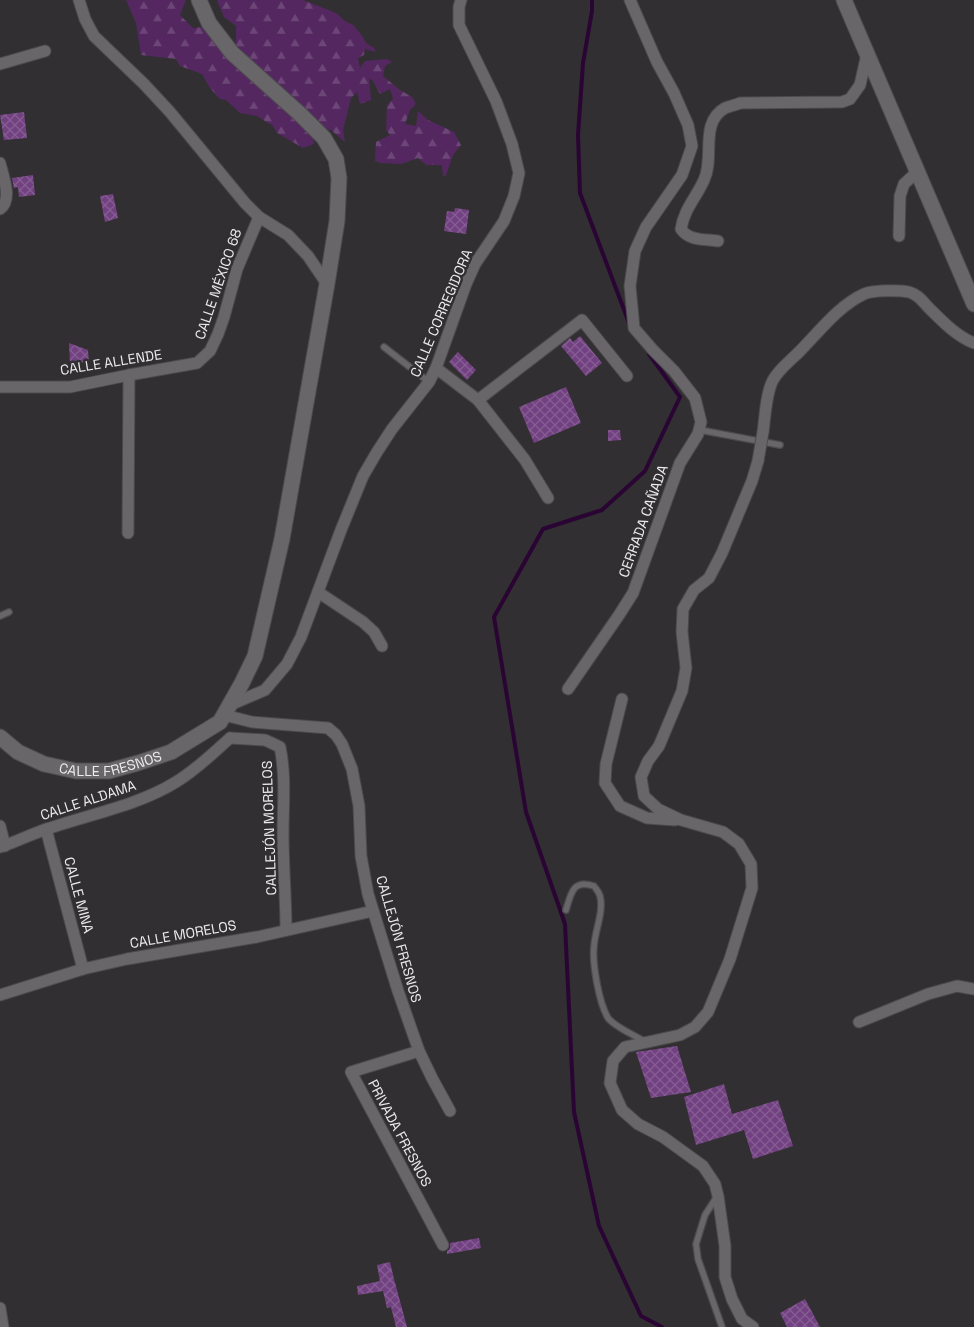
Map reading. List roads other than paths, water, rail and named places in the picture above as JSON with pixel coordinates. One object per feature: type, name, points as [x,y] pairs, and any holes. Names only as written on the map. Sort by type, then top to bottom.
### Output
[{"type":"street","points":[[79,0],[85,19],[94,36],[170,112],[244,202],[259,217]]},
{"type":"street","points":[[199,0],[208,23],[232,54],[300,114],[324,138],[336,160],[339,178],[337,221],[282,539],[255,656],[225,714],[230,738]]},
{"type":"street","points":[[630,0],[657,62],[674,93],[688,125],[692,146],[682,175],[646,227],[635,251],[630,286],[634,328],[674,371],[695,398],[701,422],[700,430]]},
{"type":"street","points":[[844,0],[974,304]]},
{"type":"street","name":"CALLE CORREGIDORA","points":[[225,714],[265,690],[287,664],[301,637],[363,476],[392,429],[429,382],[436,368],[466,284],[482,252],[504,221],[514,196],[519,173],[512,144],[496,101],[459,25],[460,4]]},
{"type":"street","points":[[0,64],[45,51]]},
{"type":"street","points":[[718,240],[695,238],[684,234],[681,229],[682,218],[705,179],[708,165],[709,128],[716,117],[725,108],[740,103],[842,102],[850,99],[860,85],[867,54]]},
{"type":"street","points":[[0,163],[7,194],[6,201],[0,209]]},
{"type":"street","points":[[899,236],[900,196],[904,184],[918,171]]},
{"type":"street","name":"CALLE MÉXICO 68","points":[[197,363],[210,351],[218,334],[236,268],[259,217],[288,235],[308,256],[327,284]]},
{"type":"street","points":[[753,1327],[742,1319],[732,1299],[725,1277],[725,1246],[715,1184],[703,1166],[664,1137],[638,1124],[622,1110],[610,1083],[612,1062],[625,1047],[680,1036],[695,1027],[708,1012],[730,959],[752,888],[751,864],[739,844],[723,832],[681,820],[658,809],[644,796],[641,777],[648,761],[658,746],[682,691],[686,668],[682,632],[683,609],[694,590],[709,578],[722,553],[752,481],[758,461],[766,404],[772,381],[781,369],[830,319],[865,293],[898,290],[911,292],[919,296],[931,311],[964,339],[974,344]]},
{"type":"street","points":[[478,400],[582,320],[627,376]]},
{"type":"street","name":"CALLE ALLENDE","points":[[0,387],[70,387],[197,363]]},
{"type":"street","points":[[436,368],[478,400],[525,460],[548,498]]},
{"type":"street","points":[[128,533],[129,375]]},
{"type":"street","name":"CERRADA CAÑADA","points":[[568,689],[633,593],[680,462],[700,430]]},
{"type":"street","points":[[318,592],[363,622],[374,632],[382,646]]},
{"type":"street","points":[[622,699],[606,764],[606,783],[620,806],[647,818],[681,820]]},
{"type":"street","name":"CALLE FRESNOS","points":[[0,737],[18,752],[44,764],[76,771],[109,771],[171,752],[225,714]]},
{"type":"street","name":"CALLEJÓN FRESNOS","points":[[225,714],[252,722],[328,728],[342,744],[352,768],[359,806],[361,856],[373,911],[419,1052],[450,1111]]},
{"type":"street","name":"CALLE ALDAMA","points":[[2,846],[46,829],[115,809],[176,782],[230,738]]},
{"type":"street","name":"CALLEJÓN MORELOS","points":[[230,738],[265,740],[280,747],[284,770],[283,836],[286,930]]},
{"type":"street","points":[[0,826],[2,846]]},
{"type":"street","name":"CALLE MINA","points":[[46,829],[84,968]]},
{"type":"street","name":"CALLE MORELOS","points":[[0,995],[84,968],[250,938],[373,911]]},
{"type":"street","points":[[859,1022],[928,994],[957,986],[974,989]]},
{"type":"street","name":"PRIVADA FRESNOS","points":[[419,1052],[351,1072],[443,1245]]},
{"type":"street","points":[[0,1308],[3,1327]]},
{"type":"lane","points":[[384,347],[429,382]]},
{"type":"lane","points":[[700,430],[780,445]]},
{"type":"lane","points":[[0,616],[9,612]]},
{"type":"lane","points":[[566,910],[571,894],[578,885],[586,883],[594,886],[600,896],[601,909],[594,946],[595,968],[604,1008],[609,1019],[646,1042]]},
{"type":"lane","points":[[718,1196],[704,1215],[696,1244],[698,1259],[722,1327]]},
{"type":"waterway","points":[[592,0],[592,11],[583,63],[578,135],[580,193],[629,323]]},
{"type":"waterway","points":[[649,354],[680,397],[645,471],[602,510],[543,529],[494,617],[526,812],[565,924],[574,1112],[599,1226],[641,1316],[662,1327]]}]
